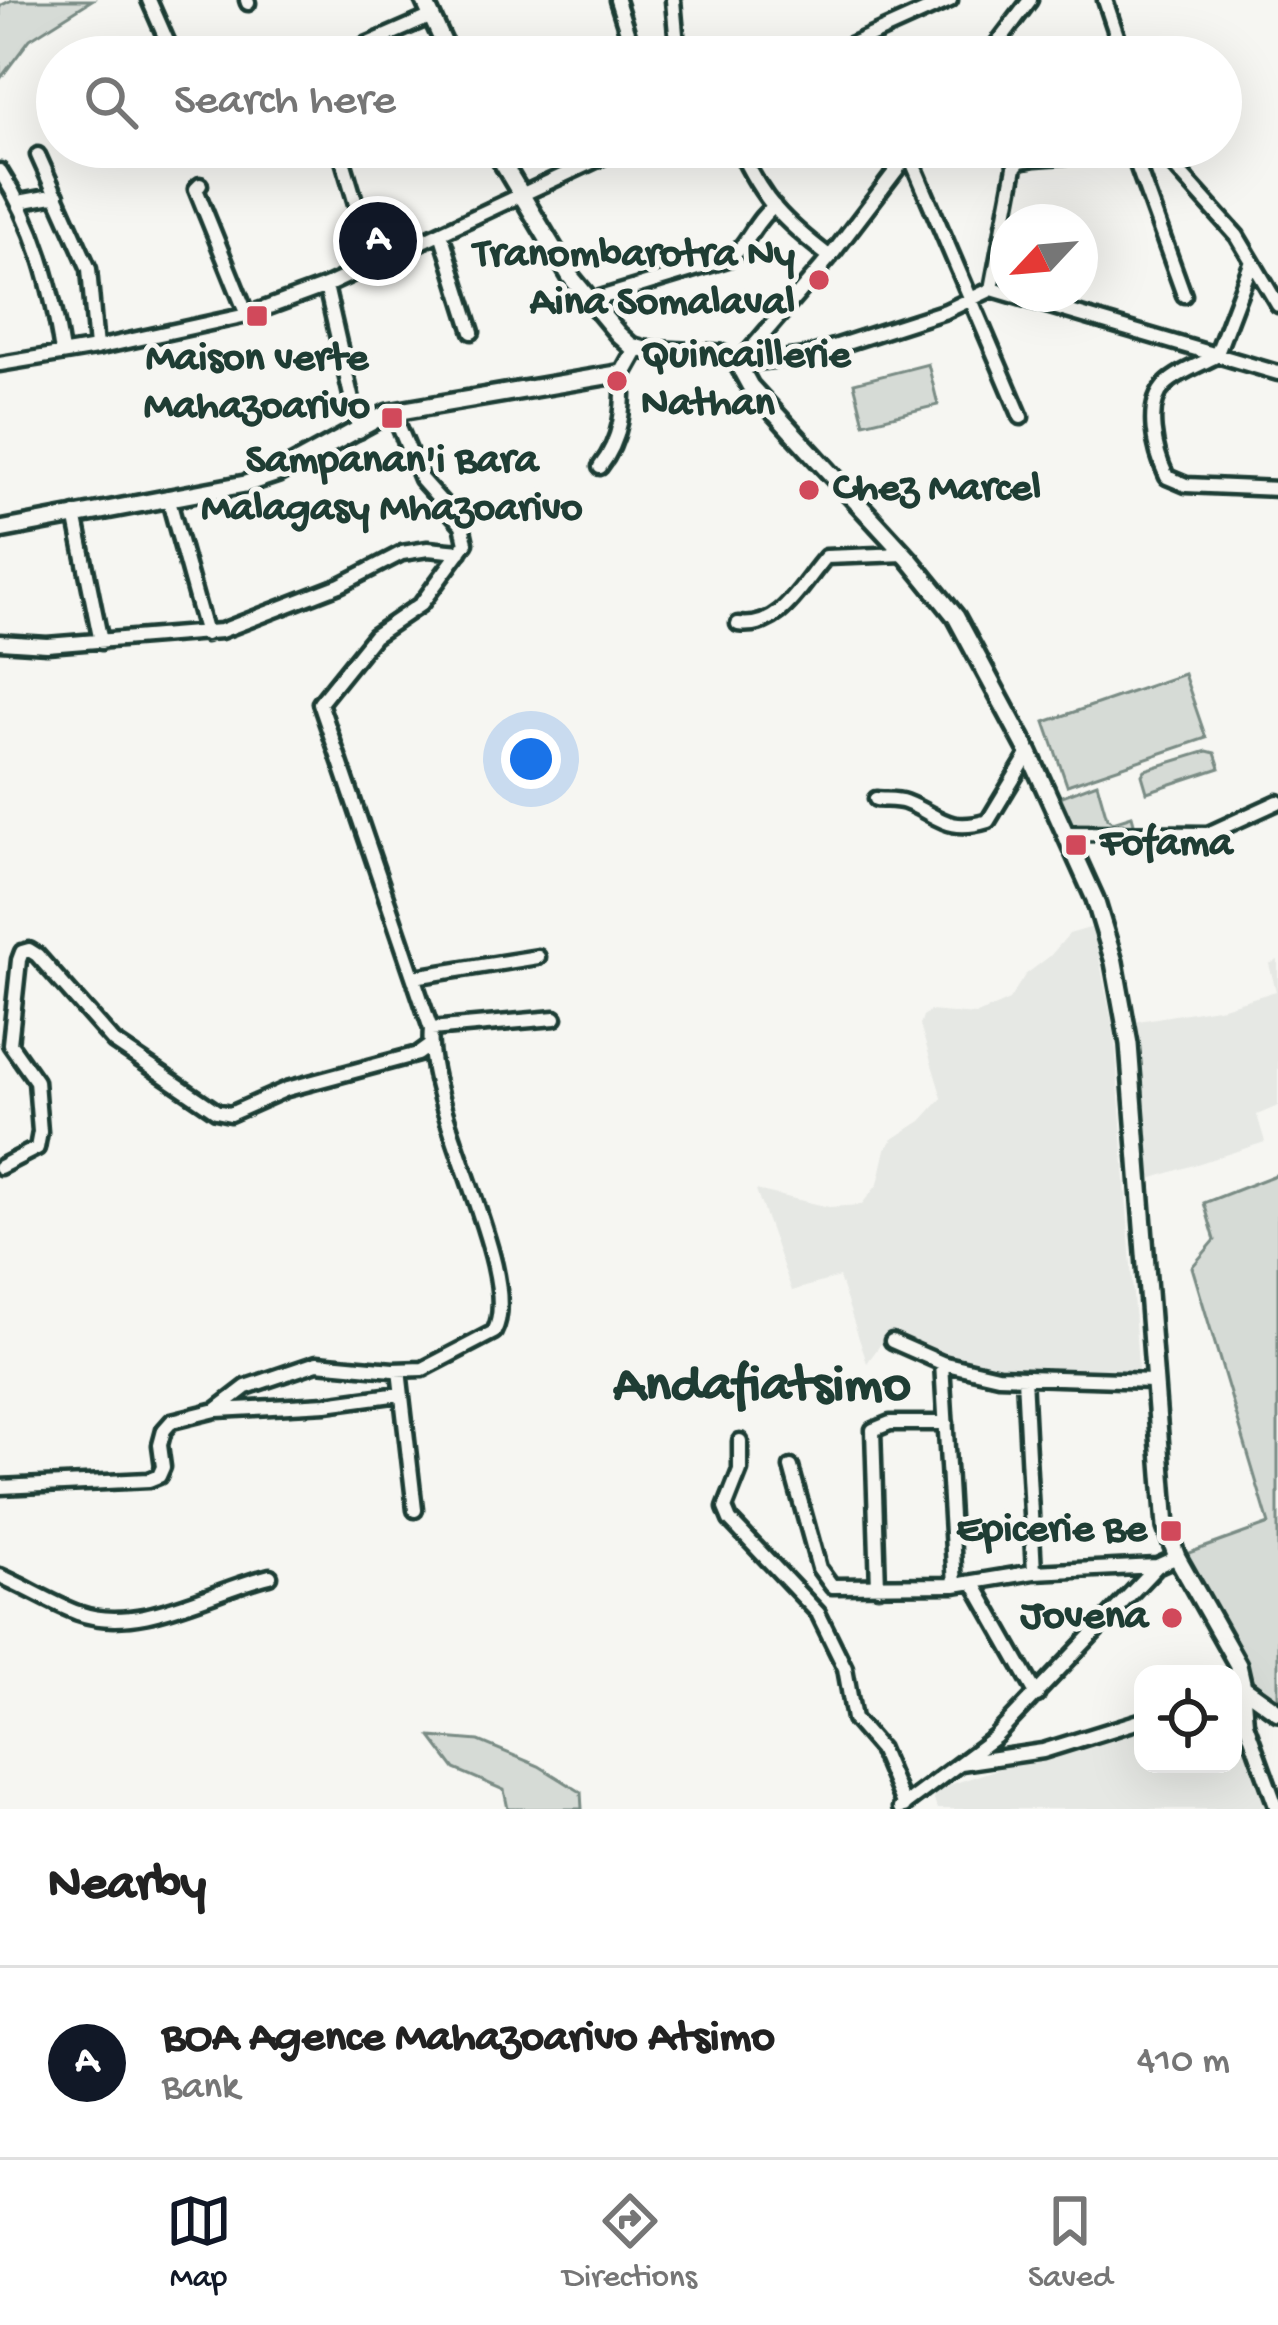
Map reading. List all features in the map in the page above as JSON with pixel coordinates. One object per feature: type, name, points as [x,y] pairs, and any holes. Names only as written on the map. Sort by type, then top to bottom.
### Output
[{"type":"main road","points":[[428,8],[441,36]]},
{"type":"main road","points":[[505,168],[570,276],[618,334],[637,348],[721,354],[737,364],[750,386],[905,554],[956,617],[1029,754],[1106,930],[1125,1022],[1166,1527],[1177,1557],[1238,1665]]},
{"type":"main road","points":[[0,530],[245,484],[278,473],[393,412],[623,373],[637,348]]},
{"type":"main road","points":[[1242,1691],[1278,1712]]},
{"type":"street","points":[[149,0],[165,36]]},
{"type":"street","points":[[617,0],[628,36]]},
{"type":"street","points":[[673,0],[676,36]]},
{"type":"street","points":[[870,36],[950,0]]},
{"type":"street","points":[[1003,36],[1030,0]]},
{"type":"street","points":[[1105,0],[1117,36]]},
{"type":"street","points":[[377,36],[428,8]]},
{"type":"street","points":[[44,168],[89,269],[96,348]]},
{"type":"street","points":[[345,168],[373,261]]},
{"type":"street","points":[[0,364],[247,315],[326,286],[579,168]]},
{"type":"street","points":[[747,168],[758,191],[790,226],[830,257]]},
{"type":"street","points":[[737,364],[899,168]]},
{"type":"street","points":[[919,168],[1021,417]]},
{"type":"street","points":[[1008,204],[1015,168]]},
{"type":"street","points":[[1138,168],[1184,296]]},
{"type":"street","points":[[1176,168],[1238,236],[1278,304]]},
{"type":"street","points":[[0,171],[19,202],[43,262],[62,352]]},
{"type":"street","points":[[200,185],[196,188],[247,315]]},
{"type":"street","points":[[19,202],[57,195]]},
{"type":"street","points":[[590,301],[728,259],[774,206]]},
{"type":"street","points":[[441,233],[472,332]]},
{"type":"street","points":[[1251,264],[1216,356],[1168,382],[1155,399],[1159,459],[1167,477],[1186,485],[1278,489]]},
{"type":"street","points":[[326,286],[359,431]]},
{"type":"street","points":[[737,364],[806,356],[990,290]]},
{"type":"street","points":[[1069,312],[1278,373]]},
{"type":"street","points":[[600,467],[615,448],[623,373]]},
{"type":"street","points":[[216,1410],[246,1387],[317,1363],[423,1369],[494,1332],[502,1310],[499,1277],[442,1110],[429,1046],[431,1029],[320,703],[374,636],[421,604],[466,543],[462,525],[421,479],[393,412]]},
{"type":"street","points":[[168,497],[206,634]]},
{"type":"street","points":[[75,514],[101,642]]},
{"type":"street","points":[[0,642],[101,642],[206,634],[340,585],[402,553],[460,552]]},
{"type":"street","points":[[738,624],[768,622],[826,557],[905,554]]},
{"type":"street","points":[[876,799],[904,801],[934,820],[975,825],[988,821],[1029,754]]},
{"type":"street","points":[[1064,833],[1208,834],[1278,802]]},
{"type":"street","points":[[0,1167],[37,1148],[40,1132],[36,1081],[10,1044],[19,960],[29,950],[115,1042],[216,1111],[230,1114],[287,1089],[418,1054],[429,1046]]},
{"type":"street","points":[[414,977],[538,957]]},
{"type":"street","points":[[431,1029],[555,1018]]},
{"type":"street","points":[[892,1342],[942,1363],[998,1376],[1153,1381]]},
{"type":"street","points":[[942,1363],[955,1585]]},
{"type":"street","points":[[399,1370],[415,1510]]},
{"type":"street","points":[[1024,1377],[1034,1572]]},
{"type":"street","points":[[0,1487],[148,1480],[159,1476],[163,1467],[160,1445],[172,1421],[216,1410],[400,1394]]},
{"type":"street","points":[[878,1587],[872,1430],[890,1423],[946,1423]]},
{"type":"street","points":[[740,1441],[740,1470],[725,1508],[730,1520],[818,1612],[845,1667],[854,1719],[880,1749],[901,1807],[995,1737],[1157,1566]]},
{"type":"street","points":[[791,1467],[826,1581],[840,1587],[955,1585],[1034,1572],[1157,1566],[1177,1557]]},
{"type":"street","points":[[0,1576],[78,1613],[107,1619],[209,1599],[238,1584],[270,1576]]},
{"type":"street","points":[[973,1582],[1037,1695]]},
{"type":"street","points":[[1242,1706],[1277,1809]]},
{"type":"street","points":[[960,1763],[1043,1751],[1134,1723]]},
{"type":"shaded area","points":[[12,0],[92,0],[30,39],[0,79],[0,6]]},
{"type":"shaded area","points":[[928,364],[938,405],[864,423],[854,383]]},
{"type":"shaded area","points":[[1184,674],[1206,738],[1067,785],[1045,722]]},
{"type":"shaded area","points":[[1207,751],[1215,753],[1220,768],[1147,792],[1145,770]]},
{"type":"shaded area","points":[[1097,783],[1107,818],[1113,822],[1132,816],[1136,831],[1069,829],[1054,799]]},
{"type":"shaded area","points":[[1093,927],[1115,1037],[1139,1381],[998,1376],[942,1363],[886,1337],[867,1363],[839,1277],[792,1291],[756,1190],[829,1207],[861,1205],[878,1184],[893,1139],[921,1121],[942,1098],[920,1025],[923,1016],[930,1011],[975,1015],[1009,1000],[1025,975],[1069,934]]},
{"type":"shaded area","points":[[1278,960],[1278,1106],[1257,1115],[1265,1142],[1147,1180],[1132,1022],[1223,1007],[1276,991],[1269,964]]},
{"type":"shaded area","points":[[1278,1174],[1278,1703],[1253,1681],[1183,1555],[1269,1524],[1192,1267],[1215,1240],[1204,1203]]},
{"type":"shaded area","points":[[1242,1713],[1270,1809],[937,1809],[931,1791],[1134,1724],[1134,1773],[1242,1773]]},
{"type":"shaded area","points":[[431,1737],[479,1741],[539,1766],[581,1792],[582,1809],[508,1809],[504,1790],[455,1769]]},
{"type":"place","name":"BOA Agence Mahazoarivo Atsimo","points":[[378,241]]},
{"type":"place","name":"Tranombarotra Ny Aina Somalaval","points":[[819,280]]},
{"type":"place","name":"Maison verte Mahazoarivo","points":[[257,316]]},
{"type":"place","name":"Quincaillerie Nathan","points":[[617,381]]},
{"type":"place","name":"Sampanan'i Bara Malagasy Mhazoarivo","points":[[392,418]]},
{"type":"place","name":"Chez Marcel","points":[[809,490]]},
{"type":"place","name":"Fofama","points":[[1076,845]]},
{"type":"place","name":"Epicerie Be","points":[[1171,1531]]},
{"type":"place","name":"Jovena","points":[[1172,1618]]},
{"type":"district","name":"Andafiatsimo","points":[[762,1388]]}]
